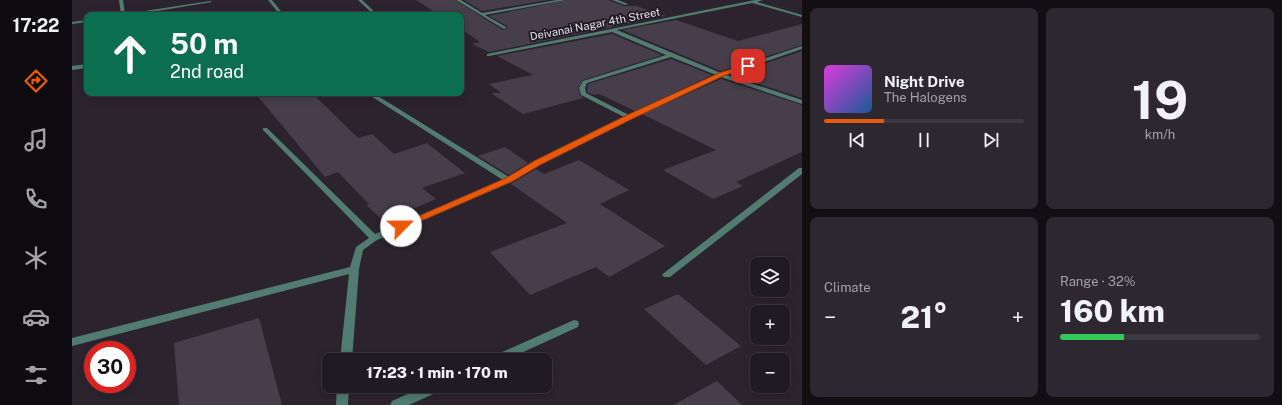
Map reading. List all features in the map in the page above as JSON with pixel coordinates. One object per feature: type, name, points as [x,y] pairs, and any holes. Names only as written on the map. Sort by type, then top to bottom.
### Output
[{"type":"street","points":[[121,0],[123,12]]},
{"type":"street","points":[[270,0],[280,12]]},
{"type":"street","points":[[360,0],[373,12]]},
{"type":"street","points":[[458,0],[504,28]]},
{"type":"street","points":[[483,14],[564,0]]},
{"type":"street","points":[[614,0],[626,4]]},
{"type":"street","points":[[746,0],[802,16]]},
{"type":"street","name":"Deivanai Nagar 4th Street","points":[[489,55],[761,0]]},
{"type":"street","points":[[144,12],[210,2]]},
{"type":"street","points":[[73,23],[84,21]]},
{"type":"street","points":[[612,30],[721,75],[802,102]]},
{"type":"street","points":[[347,353],[354,269],[359,249],[374,238],[510,180],[537,163],[629,117],[721,75],[802,48]]},
{"type":"street","points":[[629,117],[583,94],[582,88],[585,82],[671,55]]},
{"type":"street","points":[[72,68],[84,66]]},
{"type":"street","points":[[374,96],[510,180]]},
{"type":"street","points":[[265,129],[374,238]]},
{"type":"street","points":[[666,275],[802,170]]},
{"type":"street","points":[[72,342],[354,269]]},
{"type":"street","points":[[510,353],[574,324]]},
{"type":"street","points":[[342,405],[343,393]]},
{"type":"street","points":[[396,405],[423,393]]},
{"type":"building","points":[[416,0],[455,0],[503,30],[507,29],[507,26],[489,16],[567,0],[608,0],[624,6],[636,6],[666,16],[489,52],[472,44],[480,42],[464,31],[464,12],[434,12]]},
{"type":"building","points":[[464,0],[548,0],[482,11]]},
{"type":"building","points":[[676,20],[738,41],[802,24],[802,45],[721,71],[622,30]]},
{"type":"building","points":[[612,34],[662,55],[583,80],[578,88],[580,95],[583,98],[523,114],[491,93],[501,93],[489,84],[533,75],[497,56]]},
{"type":"building","points":[[802,51],[802,98],[731,75]]},
{"type":"building","points":[[671,59],[712,75],[635,111],[599,94],[594,95],[587,92],[588,84]]},
{"type":"building","points":[[721,79],[802,105],[802,152],[736,182],[743,186],[713,199],[663,170],[716,150],[642,114]]},
{"type":"building","points":[[258,96],[315,96],[358,138],[372,134],[394,154],[427,143],[465,173],[422,188],[436,199],[384,221],[366,205],[369,204],[338,172],[325,177]]},
{"type":"building","points":[[505,147],[528,163],[509,175],[478,156]]},
{"type":"building","points":[[579,160],[629,190],[600,204],[665,246],[609,277],[596,267],[530,295],[490,252],[567,223],[511,184],[536,169],[544,174]]},
{"type":"building","points":[[678,294],[741,346],[706,365],[644,309]]},
{"type":"building","points":[[259,318],[282,405],[179,405],[174,343]]},
{"type":"building","points":[[717,381],[742,405],[673,405]]},
{"type":"route","points":[[401,226],[510,180],[537,163],[629,117],[721,75],[748,66]]}]
